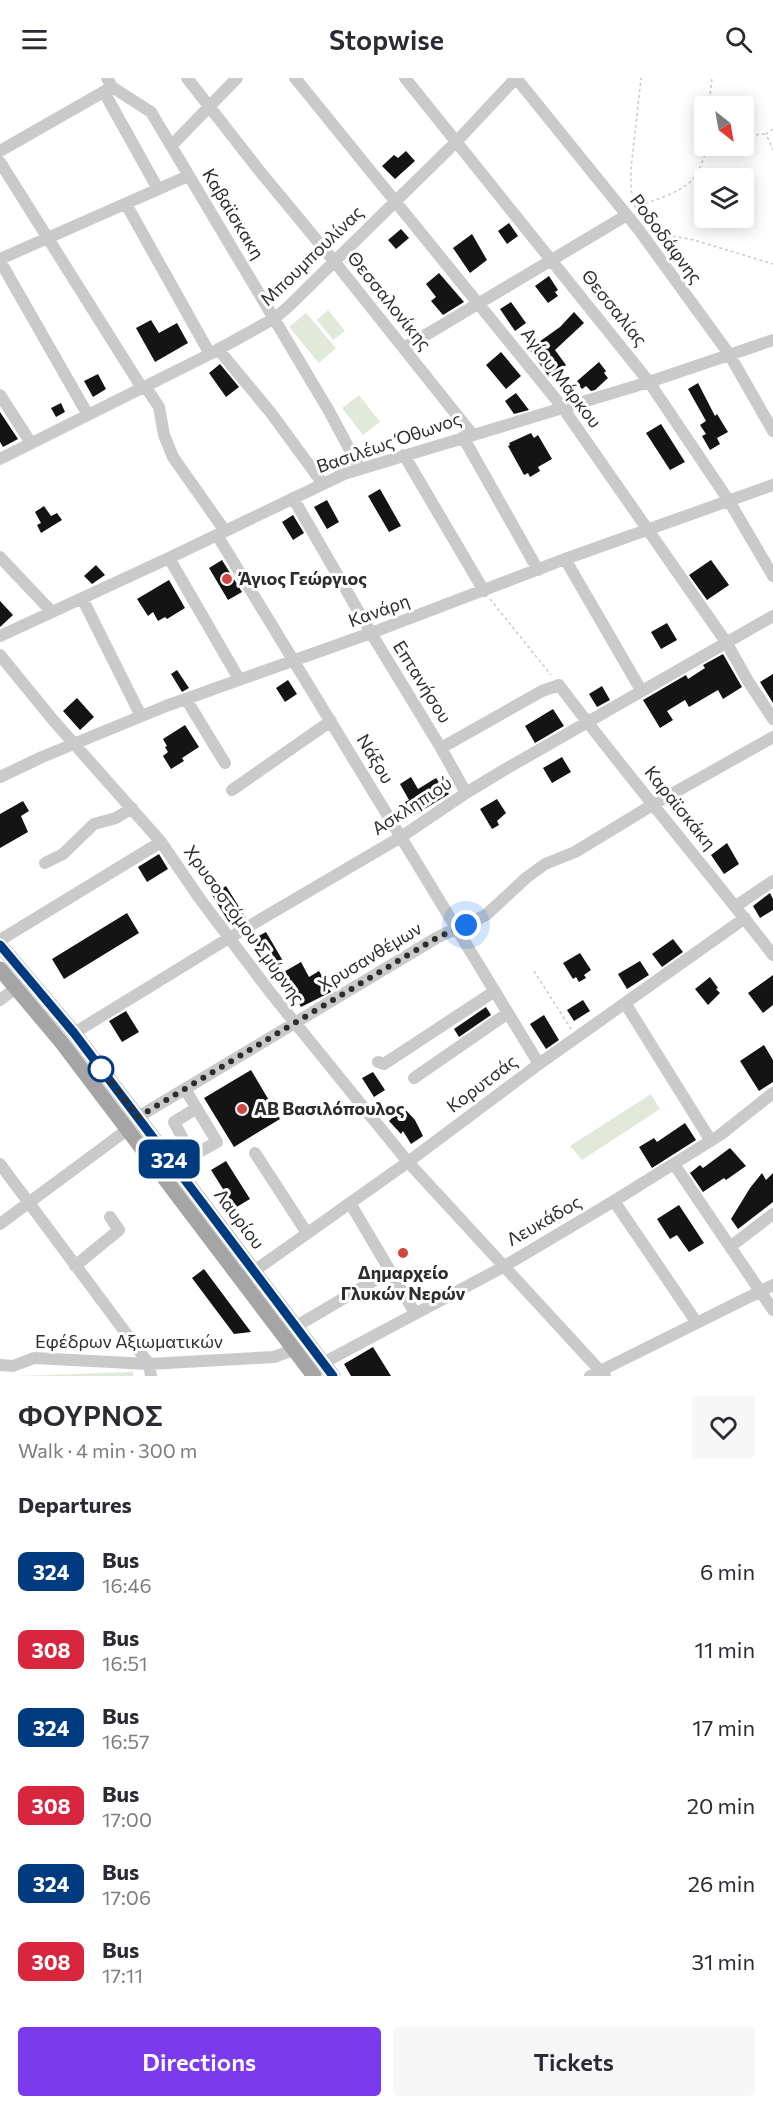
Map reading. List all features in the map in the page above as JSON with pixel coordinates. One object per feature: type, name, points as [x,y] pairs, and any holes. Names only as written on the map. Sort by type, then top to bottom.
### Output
[{"type":"main road","name":"Λαυρίου","points":[[0,945],[74,1033],[333,1376]]},
{"type":"main road","name":"Λαυρίου","points":[[0,969],[17,987],[314,1376]]},
{"type":"street","name":"Θεσσαλονίκης","points":[[187,78],[404,348],[468,436],[538,570]]},
{"type":"street","points":[[171,146],[237,78]]},
{"type":"street","name":"Αγίου Μάρκου","points":[[295,78],[563,408],[726,642],[773,719]]},
{"type":"street","name":"Θεσσαλίας","points":[[405,78],[649,382],[729,501],[773,576]]},
{"type":"street","name":"Μπουμπουλίνας","points":[[0,459],[275,318],[457,141],[516,78]]},
{"type":"street","name":"Ροδοδάφνης","points":[[516,78],[631,211],[639,230],[729,354],[773,432]]},
{"type":"street","points":[[0,151],[108,85],[158,189]]},
{"type":"street","name":"Καβαϊσκακη","points":[[108,85],[151,112],[275,318],[360,469]]},
{"type":"street","points":[[0,162],[143,387]]},
{"type":"street","points":[[88,415],[0,260],[189,176]]},
{"type":"street","points":[[126,204],[214,351],[271,413],[323,484]]},
{"type":"street","points":[[404,348],[631,211]]},
{"type":"street","name":"Βασιλέως Όθωνος","points":[[0,636],[323,484],[360,469],[649,382],[773,340]]},
{"type":"street","name":"Νάξου","points":[[143,387],[159,407],[167,442],[292,661],[331,721],[539,1064]]},
{"type":"street","points":[[0,394],[32,443]]},
{"type":"street","points":[[404,455],[484,591]]},
{"type":"street","name":"Κανάρη","points":[[0,777],[73,744],[186,699],[773,485]]},
{"type":"street","name":"Επτανήσου","points":[[293,498],[466,793]]},
{"type":"street","points":[[0,557],[52,612]]},
{"type":"street","points":[[169,558],[239,680]]},
{"type":"street","points":[[565,560],[641,690]]},
{"type":"street","points":[[82,598],[141,716]]},
{"type":"street","name":"Ασκληπιού","points":[[74,1033],[401,837],[466,793],[641,690],[773,616]]},
{"type":"street","name":"Χρυσοστόμου Σμύρνης","points":[[0,655],[73,744],[161,842],[229,938],[294,1023],[408,1162],[598,1374]]},
{"type":"street","points":[[441,748],[542,691],[559,685]]},
{"type":"street","name":"Καραϊσκάκη","points":[[559,685],[773,955]]},
{"type":"street","points":[[186,699],[225,763]]},
{"type":"street","points":[[232,790],[331,721]]},
{"type":"street","name":"Χρυσανθέμων","points":[[138,1117],[438,937],[473,922],[492,910],[539,868],[575,852],[654,804],[773,737]]},
{"type":"street","points":[[45,863],[63,855],[94,824],[116,818],[132,808]]},
{"type":"street","points":[[0,940],[161,842]]},
{"type":"street","points":[[736,906],[773,881]]},
{"type":"street","name":"Κορυτσάς","points":[[242,1280],[408,1162],[539,1064],[745,918]]},
{"type":"street","points":[[0,1000],[17,987]]},
{"type":"street","points":[[378,1062],[384,1064],[416,1045],[495,991]]},
{"type":"street","points":[[625,1004],[711,1141]]},
{"type":"street","points":[[414,1078],[508,1014]]},
{"type":"street","points":[[181,1173],[192,1156],[217,1142],[185,1089]]},
{"type":"street","name":"Λευκάδος","points":[[323,1363],[502,1266],[614,1201],[711,1141],[773,1093]]},
{"type":"street","points":[[192,1156],[174,1122],[197,1108]]},
{"type":"street","points":[[0,1224],[127,1130]]},
{"type":"street","points":[[255,1152],[307,1233]]},
{"type":"street","points":[[0,1164],[150,1370]]},
{"type":"street","points":[[674,1164],[773,1310]]},
{"type":"street","points":[[614,1201],[697,1323]]},
{"type":"street","points":[[350,1203],[415,1313]]},
{"type":"street","points":[[730,1247],[773,1214]]},
{"type":"street","points":[[75,1266],[118,1230],[110,1217]]},
{"type":"street","points":[[295,1327],[390,1271]]},
{"type":"street","points":[[598,1374],[773,1285]]},
{"type":"street","name":"Εφέδρων Αξιωματικών","points":[[0,1365],[13,1366],[34,1358],[150,1370],[274,1357],[293,1350]]},
{"type":"path","points":[[641,78],[631,169],[631,211],[657,200],[692,180],[705,156]]},
{"type":"path","points":[[710,96],[712,78]]},
{"type":"path","points":[[754,135],[766,134],[773,129]]},
{"type":"path","points":[[766,134],[773,150]]},
{"type":"path","points":[[639,230],[694,240],[773,264]]},
{"type":"path","points":[[484,591],[559,685]]},
{"type":"path","points":[[534,971],[576,1038]]},
{"type":"shaded area","points":[[328,310],[345,331],[333,340],[317,320]]},
{"type":"shaded area","points":[[306,313],[336,348],[319,363],[289,327]]},
{"type":"shaded area","points":[[359,395],[380,422],[363,435],[342,408]]},
{"type":"shaded area","points":[[651,1094],[660,1109],[582,1160],[570,1146]]},
{"type":"shaded area","points":[[133,1372],[133,1376],[16,1376]]},
{"type":"building","points":[[406,151],[415,161],[395,179],[382,166],[394,155],[398,158]]},
{"type":"building","points":[[509,223],[518,236],[507,244],[498,231]]},
{"type":"building","points":[[401,229],[409,238],[396,249],[388,240]]},
{"type":"building","points":[[472,234],[487,260],[470,273],[453,248]]},
{"type":"building","points":[[439,273],[464,302],[443,315],[431,301],[436,297],[426,284]]},
{"type":"building","points":[[549,276],[558,290],[555,292],[558,296],[548,303],[535,286]]},
{"type":"building","points":[[511,302],[526,323],[515,331],[500,309]]},
{"type":"building","points":[[574,312],[584,323],[555,350],[566,365],[549,377],[529,349],[560,327]]},
{"type":"building","points":[[151,320],[159,333],[177,323],[188,343],[155,362],[136,328]]},
{"type":"building","points":[[501,352],[521,376],[506,389],[486,365]]},
{"type":"building","points":[[599,362],[608,378],[595,390],[591,391],[586,386],[582,389],[576,382]]},
{"type":"building","points":[[220,364],[239,387],[226,397],[209,373]]},
{"type":"building","points":[[98,374],[106,389],[93,397],[84,381]]},
{"type":"building","points":[[698,383],[715,416],[717,414],[728,432],[717,438],[720,444],[710,450],[702,436],[706,434],[700,425],[706,421],[688,389]]},
{"type":"building","points":[[516,393],[529,410],[514,414],[505,401]]},
{"type":"building","points":[[61,403],[65,412],[56,417],[51,408]]},
{"type":"building","points":[[0,412],[18,439],[3,447],[0,442]]},
{"type":"building","points":[[661,424],[685,462],[670,470],[646,433]]},
{"type":"building","points":[[531,433],[534,438],[538,435],[552,459],[538,467],[540,471],[530,477],[528,473],[524,475],[508,446],[509,443]]},
{"type":"building","points":[[380,489],[401,526],[389,532],[368,496]]},
{"type":"building","points":[[327,500],[339,522],[327,529],[314,507]]},
{"type":"building","points":[[44,506],[51,516],[57,513],[62,520],[41,533],[37,525],[41,523],[35,512]]},
{"type":"building","points":[[293,515],[304,533],[293,540],[282,522]]},
{"type":"building","name":"Άγιος Γεώργιος","points":[[222,560],[242,592],[228,600],[209,568]]},
{"type":"building","points":[[711,560],[729,585],[707,600],[689,575]]},
{"type":"building","points":[[96,565],[105,575],[92,584],[84,576]]},
{"type":"building","points":[[169,580],[185,608],[167,619],[165,617],[158,621],[153,612],[148,616],[137,599]]},
{"type":"building","points":[[0,601],[13,615],[0,627]]},
{"type":"building","points":[[667,623],[677,640],[661,649],[651,632]]},
{"type":"building","points":[[723,654],[742,687],[723,699],[718,690],[689,707],[685,700],[667,711],[673,720],[660,728],[643,700],[686,675],[688,679],[705,668],[703,665]]},
{"type":"building","points":[[177,670],[189,688],[182,692],[171,674]]},
{"type":"building","points":[[773,674],[773,703],[760,682]]},
{"type":"building","points":[[288,680],[297,694],[285,702],[276,688]]},
{"type":"building","points":[[602,686],[610,700],[597,707],[589,694]]},
{"type":"building","points":[[77,698],[94,717],[80,730],[63,711]]},
{"type":"building","points":[[553,709],[564,726],[535,743],[525,726]]},
{"type":"building","points":[[185,725],[199,747],[182,758],[184,761],[171,769],[163,756],[168,752],[163,739]]},
{"type":"building","points":[[562,757],[571,772],[552,783],[543,768]]},
{"type":"building","points":[[411,777],[418,789],[436,778],[439,782],[441,781],[449,794],[413,816],[405,802],[409,800],[400,784]]},
{"type":"building","points":[[497,799],[506,813],[497,821],[499,825],[492,829],[480,809]]},
{"type":"building","points":[[23,801],[29,811],[21,816],[28,832],[0,848],[0,814]]},
{"type":"building","points":[[727,843],[739,864],[724,874],[711,855]]},
{"type":"building","points":[[159,854],[168,869],[147,882],[138,867]]},
{"type":"building","points":[[226,886],[246,918],[232,927],[212,895]]},
{"type":"building","points":[[770,893],[773,899],[773,910],[760,918],[753,906]]},
{"type":"building","points":[[127,913],[139,933],[64,979],[52,959]]},
{"type":"building","points":[[266,932],[283,961],[271,969],[253,939]]},
{"type":"building","points":[[673,939],[683,952],[662,967],[652,954]]},
{"type":"building","points":[[580,953],[591,970],[584,975],[586,978],[579,982],[576,977],[573,979],[563,963]]},
{"type":"building","points":[[640,961],[649,975],[627,989],[618,974]]},
{"type":"building","points":[[301,962],[309,977],[319,971],[331,992],[301,1007],[282,973]]},
{"type":"building","points":[[773,975],[773,1005],[763,1013],[748,993]]},
{"type":"building","points":[[710,977],[720,993],[708,1005],[695,989]]},
{"type":"building","points":[[583,1000],[590,1011],[574,1021],[567,1010]]},
{"type":"building","points":[[486,1007],[491,1015],[459,1037],[454,1029]]},
{"type":"building","points":[[126,1011],[139,1032],[122,1042],[109,1021]]},
{"type":"building","points":[[544,1015],[559,1040],[546,1049],[530,1024]]},
{"type":"building","points":[[764,1045],[773,1060],[773,1082],[759,1091],[740,1061]]},
{"type":"building","name":"ΑΒ Βασιλόπουλος","points":[[251,1070],[280,1119],[234,1147],[204,1098]]},
{"type":"building","points":[[373,1072],[385,1090],[374,1097],[362,1078]]},
{"type":"building","points":[[403,1107],[415,1120],[423,1136],[411,1144],[403,1131],[401,1134],[389,1121]]},
{"type":"building","points":[[685,1123],[696,1140],[652,1168],[639,1147],[654,1138],[657,1142]]},
{"type":"building","points":[[730,1148],[746,1166],[703,1192],[690,1173],[700,1165],[703,1168]]},
{"type":"building","points":[[226,1161],[250,1199],[235,1208],[211,1170]]},
{"type":"building","points":[[762,1173],[766,1180],[773,1173],[773,1202],[738,1229],[731,1219]]},
{"type":"building","points":[[679,1205],[704,1243],[689,1252],[677,1235],[670,1239],[657,1219]]},
{"type":"building","points":[[204,1269],[251,1332],[234,1334],[192,1278]]},
{"type":"building","points":[[373,1347],[391,1376],[351,1376],[344,1364]]},
{"type":"bus line","name":"324","points":[[0,945],[74,1033],[333,1376]]},
{"type":"place","name":"Άγιος Γεώργιος","points":[[227,579]]},
{"type":"place","name":"ΑΒ Βασιλόπουλος","points":[[242,1109]]},
{"type":"place","name":"Δημαρχείο Γλυκών Νερών","points":[[403,1253]]},
{"type":"route","points":[[101,1069],[97,1063],[138,1117],[438,937],[466,925]]}]
